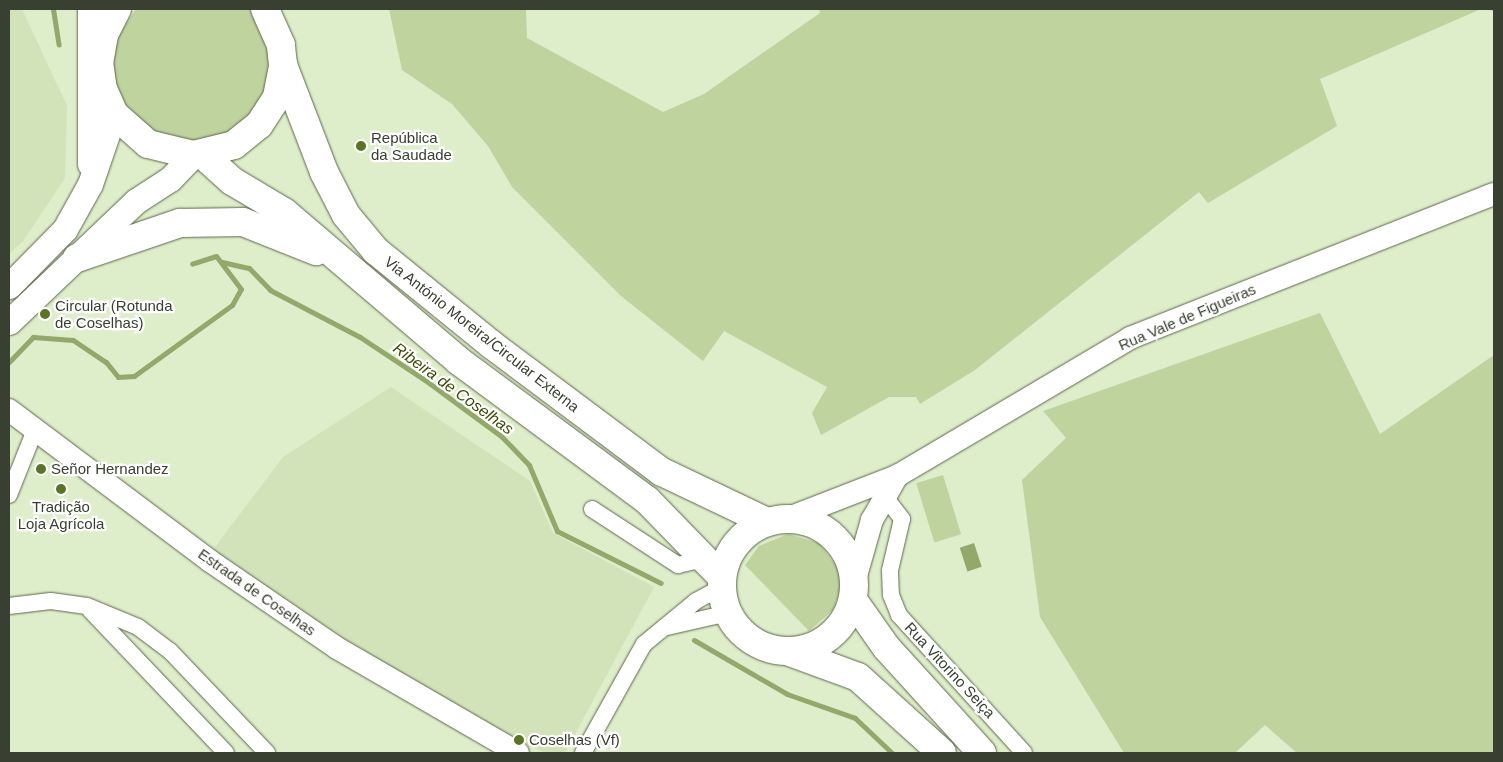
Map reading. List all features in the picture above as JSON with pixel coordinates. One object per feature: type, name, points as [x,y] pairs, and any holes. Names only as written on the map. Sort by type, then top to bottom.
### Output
[{"type":"highway","points":[[118,9],[101,22],[99,62],[103,89],[114,114],[148,144],[198,155],[234,145],[259,125],[276,97],[283,65],[279,38],[265,9]]},
{"type":"highway","name":"Via António Moreira/Circular Externa","points":[[283,65],[324,172],[346,215],[376,251],[492,346],[662,472],[776,520],[825,530],[840,544],[853,591],[886,647],[982,753]]},
{"type":"highway","name":"Via António Moreira/Circular Externa","points":[[198,155],[232,181],[284,212],[459,361],[648,500],[719,584],[753,642],[790,652],[858,677],[942,753]]},
{"type":"highway","points":[[77,258],[180,223],[244,222],[297,241],[353,271]]},
{"type":"highway","points":[[719,584],[737,543],[776,520]]},
{"type":"highway","name":"Via António Moreira/Circular Externa","points":[[790,652],[812,647],[830,636],[844,620],[853,591]]},
{"type":"main road","points":[[90,9],[90,184]]},
{"type":"main road","points":[[9,286],[65,229],[90,184],[114,114]]},
{"type":"main road","points":[[9,322],[136,201],[170,179],[198,155]]},
{"type":"street","name":"Rua Vale de Figueiras","points":[[776,520],[897,476],[1130,338],[1494,194]]},
{"type":"street","name":"Estrada de Coselhas","points":[[9,410],[330,642],[518,753]]},
{"type":"street","points":[[9,495],[35,430]]},
{"type":"street","name":"Rua Vale de Figueiras","points":[[853,591],[872,520],[897,476]]},
{"type":"street","name":"Rua Vitorino Seiça","points":[[885,497],[902,518],[890,570],[891,595],[900,615],[1024,753]]},
{"type":"street","points":[[592,509],[678,565],[719,584]]},
{"type":"street","points":[[583,753],[644,644],[660,629],[719,584]]},
{"type":"street","points":[[660,629],[719,584]]},
{"type":"street","points":[[9,606],[51,601],[86,606],[138,627],[170,650],[267,753]]},
{"type":"street","points":[[86,606],[226,753]]},
{"type":"shaded area","points":[[9,9],[22,9],[67,106],[65,178],[23,241],[9,254]]},
{"type":"shaded area","points":[[136,9],[249,9],[264,30],[271,55],[269,82],[259,106],[242,126],[219,138],[194,143],[168,140],[145,128],[127,109],[116,86],[113,61],[118,35]]},
{"type":"shaded area","points":[[389,9],[526,9],[527,38],[663,112],[704,94],[820,13],[819,9],[1481,9],[1320,79],[1337,126],[1208,203],[1199,192],[975,370],[920,404],[916,397],[889,397],[821,435],[812,413],[827,387],[724,331],[703,361],[621,296],[512,187],[488,146],[452,104],[402,70]]},
{"type":"shaded area","points":[[1320,313],[1380,434],[1494,355],[1494,753],[1297,753],[1265,725],[1235,753],[1124,753],[1040,617],[1022,480],[1066,438],[1043,411]]},
{"type":"shaded area","points":[[391,387],[530,481],[553,533],[654,587],[565,753],[545,753],[402,679],[212,551],[283,457]]},
{"type":"shaded area","points":[[943,475],[961,534],[934,542],[916,483]]},
{"type":"shaded area","points":[[788,534],[819,543],[838,568],[840,589],[834,609],[809,631],[745,565],[759,546]]},
{"type":"shaded area","points":[[974,543],[982,567],[967,571],[960,548]]},
{"type":"waterway","name":"Ribeira de Coselhas","points":[[53,9],[59,45]]},
{"type":"waterway","points":[[9,362],[33,337],[73,340],[106,362],[118,377],[134,376],[232,305],[241,289],[216,256],[192,264]]},
{"type":"waterway","name":"Ribeira de Coselhas","points":[[222,262],[249,268],[270,290],[360,337],[425,380],[502,437],[529,465],[557,531],[661,583]]},
{"type":"waterway","name":"Ribeira de Coselhas","points":[[694,640],[787,694],[855,718],[892,753]]},
{"type":"place","name":"República da Saudade","points":[[361,146]]},
{"type":"place","name":"Circular (Rotunda de Coselhas)","points":[[45,314]]},
{"type":"place","name":"Señor Hernandez","points":[[41,469]]},
{"type":"place","name":"Tradição Loja Agrícola","points":[[61,489]]},
{"type":"place","name":"Coselhas (Vf)","points":[[519,740]]}]
